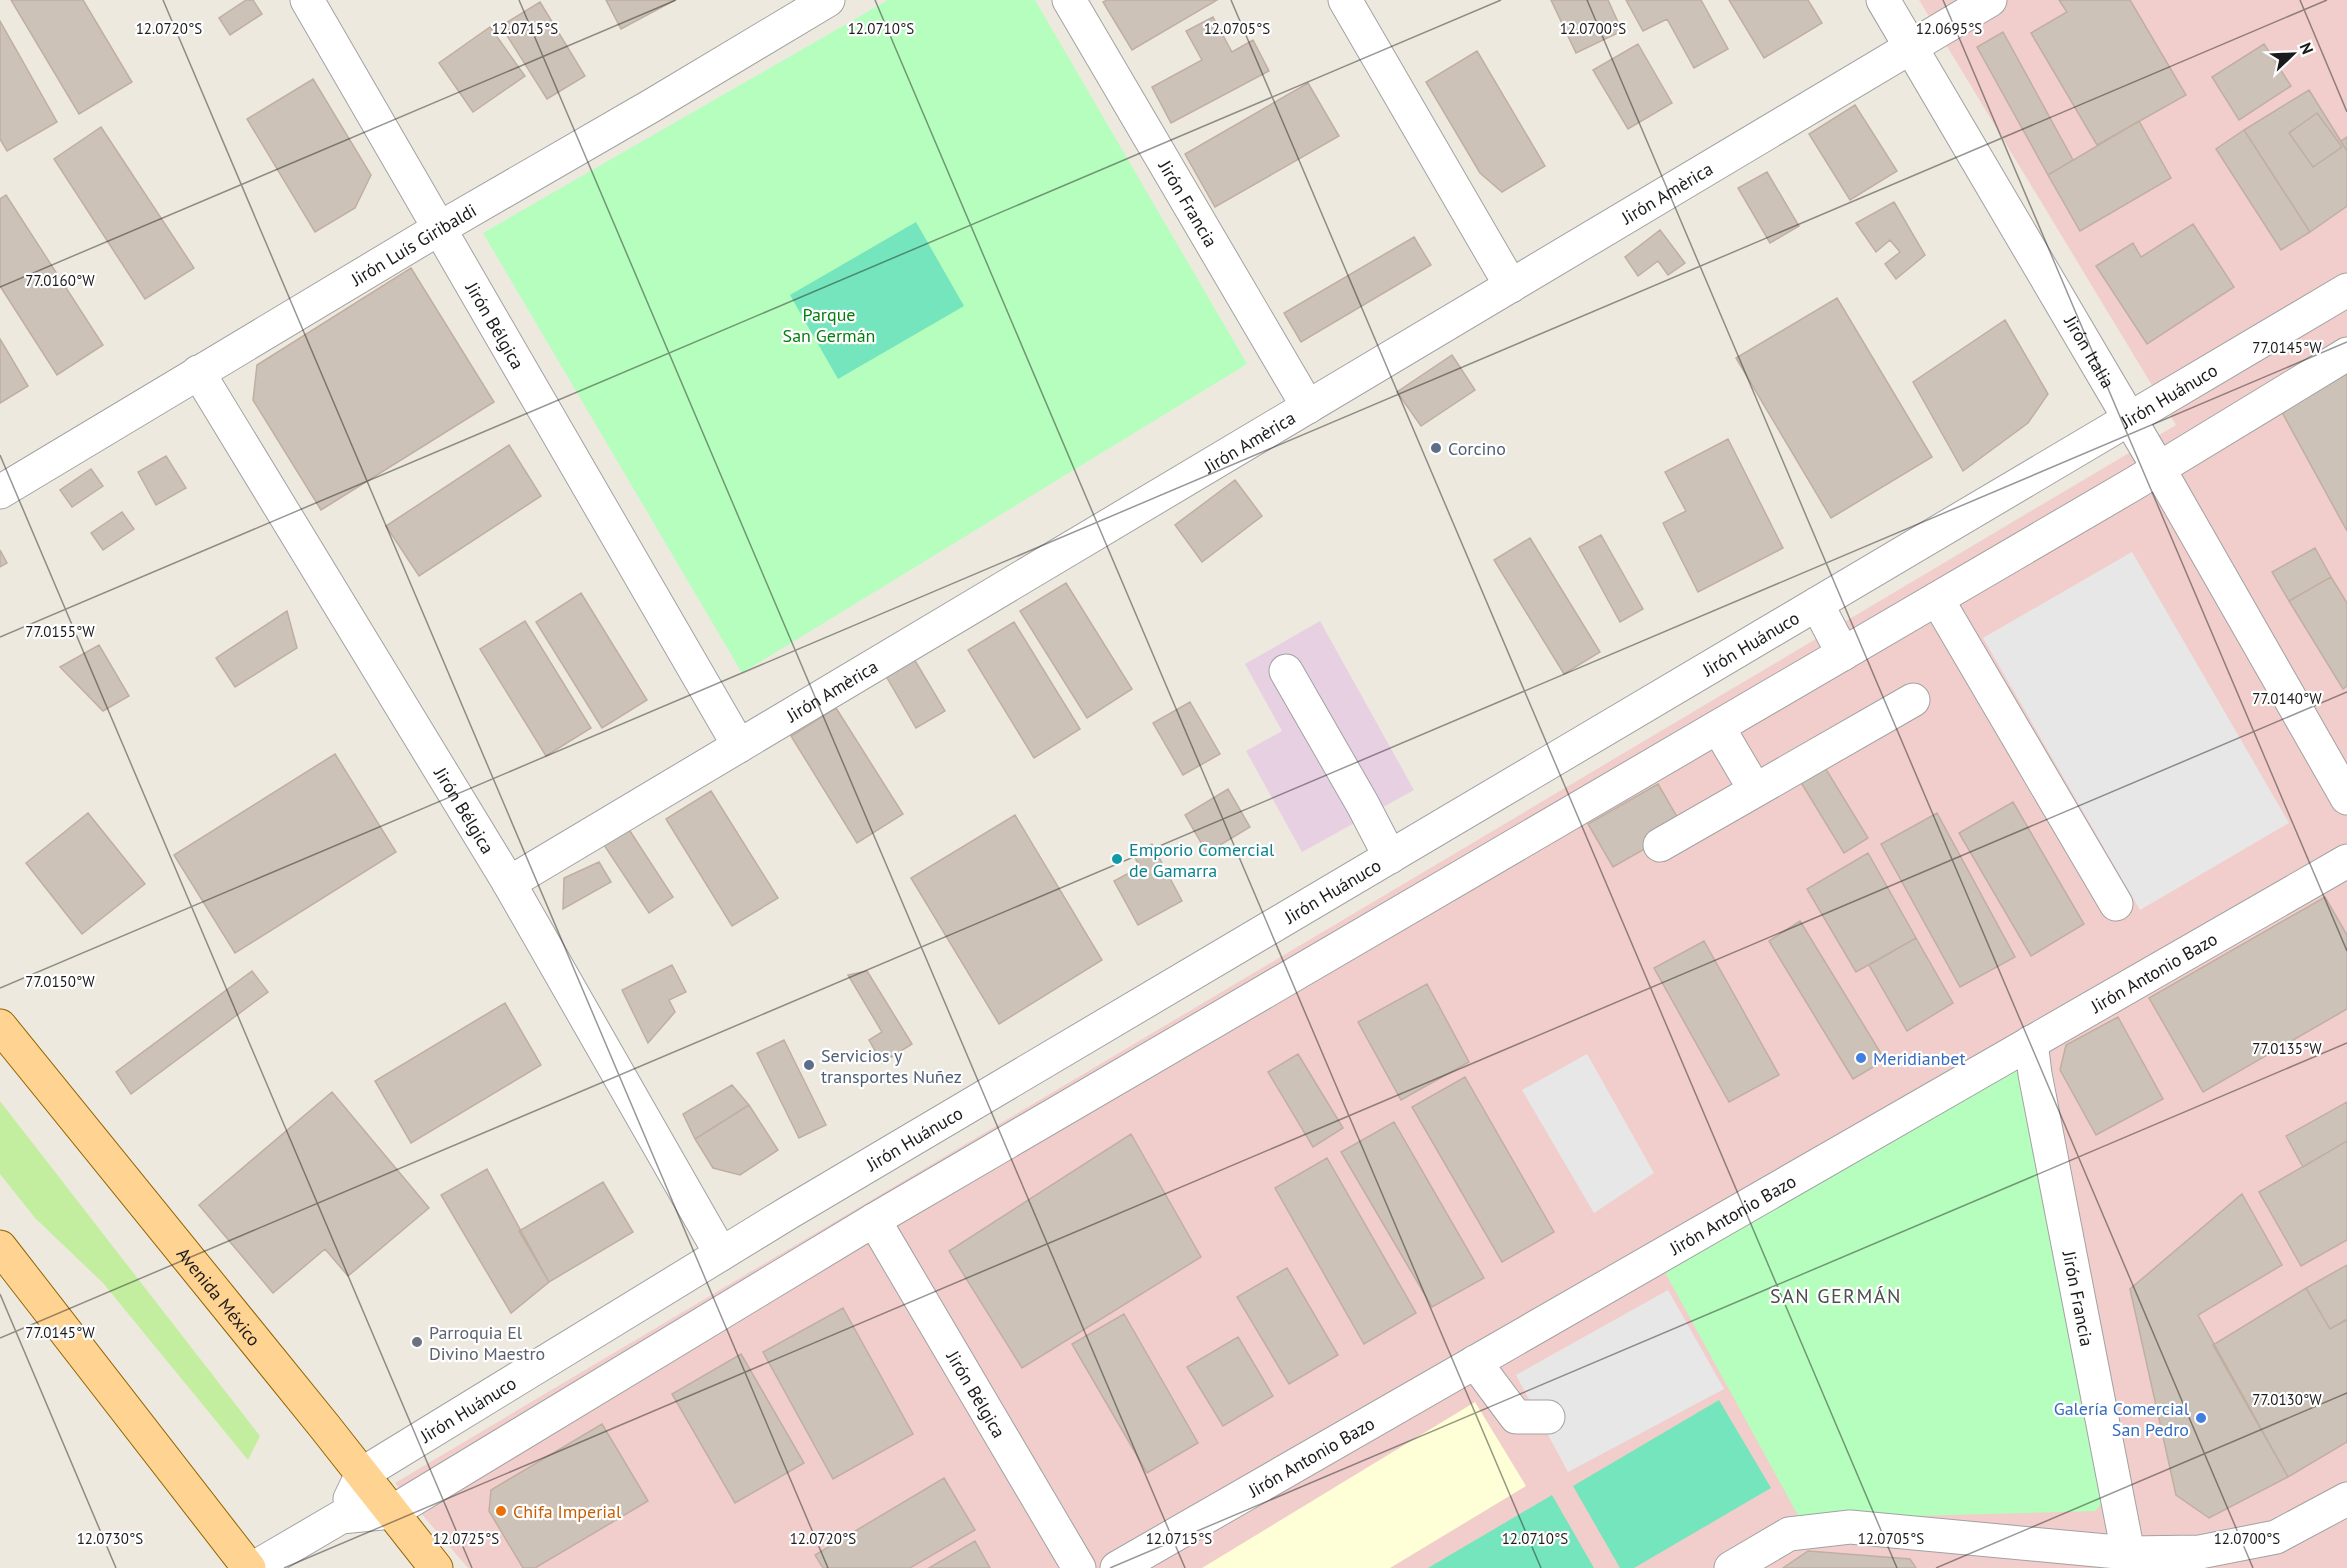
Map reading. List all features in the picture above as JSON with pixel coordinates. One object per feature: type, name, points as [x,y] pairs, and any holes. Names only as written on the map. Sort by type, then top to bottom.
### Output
[{"type":"main road","name":"Avenida México","points":[[0,1026],[436,1568]]},
{"type":"main road","points":[[0,1247],[252,1568]]},
{"type":"street","name":"Jirón Bélgica","points":[[307,0],[739,746]]},
{"type":"street","name":"Jirón Luís Giribaldi","points":[[0,492],[440,228],[828,0]]},
{"type":"street","name":"Jirón Francia","points":[[1069,0],[1308,407]]},
{"type":"street","points":[[1345,0],[1510,286]]},
{"type":"street","name":"Jirón Italia","points":[[1883,0],[2130,418],[2347,798]]},
{"type":"street","name":"Jirón Amèrica","points":[[509,883],[1990,0]]},
{"type":"street","name":"Jirón Huánuco","points":[[362,1474],[721,1254],[2347,290]]},
{"type":"street","points":[[252,1568],[341,1517],[392,1512],[874,1220],[2159,469],[2347,354]]},
{"type":"street","name":"Jirón Bélgica","points":[[198,372],[509,883],[721,1254]]},
{"type":"street","points":[[1937,599],[2116,904]]},
{"type":"street","points":[[1817,604],[1844,654]]},
{"type":"street","points":[[1286,671],[1363,805],[1390,857]]},
{"type":"street","points":[[1660,845],[1913,700]]},
{"type":"street","points":[[1718,727],[1755,789]]},
{"type":"street","name":"Jirón Antonio Bazo","points":[[1117,1568],[2347,861]]},
{"type":"street","name":"Jirón Francia","points":[[2031,1042],[2035,1074],[2128,1553]]},
{"type":"street","name":"Jirón Bélgica","points":[[874,1220],[1079,1568]]},
{"type":"street","points":[[1475,1362],[1516,1417],[1548,1417]]},
{"type":"street","points":[[341,1517],[362,1474]]},
{"type":"street","points":[[1731,1568],[1789,1534],[1850,1527],[2128,1553],[2200,1552],[2276,1537],[2347,1499]]},
{"type":"shaded area","points":[[1919,0],[2347,0],[2347,1568],[468,1568],[395,1483],[2176,425]]},
{"type":"shaded area","points":[[2132,552],[2289,823],[2140,910],[1983,638]]},
{"type":"shaded area","points":[[1320,621],[1414,790],[1302,852],[1246,751],[1282,731],[1245,664]]},
{"type":"shaded area","points":[[1587,1054],[1654,1173],[1594,1213],[1522,1090]]},
{"type":"shaded area","points":[[1668,1290],[1724,1389],[1568,1472],[1516,1375]]},
{"type":"shaded area","points":[[1475,1402],[1526,1486],[1390,1568],[1202,1568]]},
{"type":"green space","name":"Parque San Germán","points":[[888,0],[1035,0],[1247,364],[742,673],[483,233]]},
{"type":"green space","points":[[916,222],[964,306],[838,379],[790,295]]},
{"type":"green space","points":[[2021,1055],[2104,1501],[2095,1511],[1800,1519],[1661,1265]]},
{"type":"green space","points":[[0,1101],[260,1436],[248,1460],[103,1283],[35,1218],[0,1174]]},
{"type":"green space","points":[[1719,1400],[1771,1488],[1634,1568],[1620,1568],[1573,1486]]},
{"type":"green space","points":[[1552,1495],[1594,1568],[1428,1568]]},
{"type":"building","points":[[11,0],[83,0],[132,82],[79,114]]},
{"type":"building","points":[[246,0],[253,0],[262,14],[230,35],[219,18]]},
{"type":"building","points":[[606,0],[675,0],[621,29]]},
{"type":"building","points":[[1107,0],[1217,0],[1132,50],[1103,2]]},
{"type":"building","points":[[1551,0],[1608,0],[1622,31],[1576,53]]},
{"type":"building","points":[[1626,0],[1701,0],[1728,49],[1694,68],[1667,19],[1643,31]]},
{"type":"building","points":[[1729,0],[1808,0],[1822,23],[1764,58]]},
{"type":"building","points":[[2059,0],[2130,0],[2186,95],[2097,145],[2031,33],[2067,12]]},
{"type":"building","points":[[540,2],[585,76],[547,99],[501,26]]},
{"type":"building","points":[[1213,17],[1232,52],[1253,40],[1269,71],[1171,123],[1152,87],[1202,60],[1186,31]]},
{"type":"building","points":[[0,21],[57,122],[7,151],[0,139]]},
{"type":"building","points":[[490,27],[525,76],[473,112],[439,63]]},
{"type":"building","points":[[2003,32],[2073,160],[2048,175],[1977,47]]},
{"type":"building","points":[[1638,44],[1672,103],[1628,129],[1593,70]]},
{"type":"building","points":[[2264,44],[2291,86],[2239,120],[2212,77]]},
{"type":"building","points":[[1477,51],[1545,166],[1502,192],[1480,173],[1426,82]]},
{"type":"building","points":[[313,79],[371,175],[355,208],[315,232],[247,119]]},
{"type":"building","points":[[1308,83],[1339,136],[1215,207],[1185,154]]},
{"type":"building","points":[[2309,90],[2347,151],[2347,206],[2310,232],[2244,130]]},
{"type":"building","points":[[1855,105],[1897,171],[1850,200],[1809,134]]},
{"type":"building","points":[[2317,113],[2342,147],[2313,167],[2289,133]]},
{"type":"building","points":[[2139,121],[2171,178],[2080,231],[2048,175]]},
{"type":"building","points":[[101,127],[194,268],[145,299],[54,159]]},
{"type":"building","points":[[2244,130],[2310,232],[2281,250],[2216,149]]},
{"type":"building","points":[[2347,137],[2347,151],[2341,141]]},
{"type":"building","points":[[1767,172],[1799,226],[1770,243],[1738,188]]},
{"type":"building","points":[[6,195],[103,345],[57,375],[0,286],[0,199]]},
{"type":"building","points":[[1894,202],[1925,255],[1896,279],[1885,264],[1900,252],[1890,240],[1876,252],[1856,223]]},
{"type":"building","points":[[2193,224],[2234,287],[2147,344],[2096,266],[2133,243],[2141,257]]},
{"type":"building","points":[[1660,230],[1685,263],[1668,275],[1658,261],[1638,276],[1625,257]]},
{"type":"building","points":[[1414,237],[1431,265],[1301,342],[1284,313]]},
{"type":"building","points":[[411,268],[494,402],[321,510],[253,400],[257,365]]},
{"type":"building","points":[[1837,298],[1932,457],[1831,518],[1736,358]]},
{"type":"building","points":[[2005,320],[2048,394],[2028,423],[1963,471],[1913,382]]},
{"type":"building","points":[[0,339],[28,386],[0,403]]},
{"type":"building","points":[[1452,355],[1475,390],[1421,426],[1397,392]]},
{"type":"building","points":[[2347,367],[2347,531],[2278,405]]},
{"type":"building","points":[[1728,439],[1783,548],[1698,592],[1663,523],[1686,511],[1665,472]]},
{"type":"building","points":[[509,445],[541,496],[419,576],[386,526]]},
{"type":"building","points":[[166,456],[186,488],[156,505],[138,472]]},
{"type":"building","points":[[91,469],[103,486],[72,507],[60,490]]},
{"type":"building","points":[[1235,480],[1262,516],[1202,562],[1175,525]]},
{"type":"building","points":[[122,512],[134,529],[103,550],[91,533]]},
{"type":"building","points":[[1601,535],[1643,609],[1620,622],[1579,547]]},
{"type":"building","points":[[1530,538],[1600,652],[1564,674],[1494,560]]},
{"type":"building","points":[[2315,548],[2331,577],[2289,601],[2272,572]]},
{"type":"building","points":[[0,550],[7,563],[0,567]]},
{"type":"building","points":[[2331,577],[2347,603],[2347,686],[2343,689],[2289,601]]},
{"type":"building","points":[[1066,583],[1132,689],[1087,718],[1020,611]]},
{"type":"building","points":[[581,593],[647,700],[602,728],[536,622]]},
{"type":"building","points":[[287,611],[297,648],[235,687],[216,658]]},
{"type":"building","points":[[525,621],[591,728],[546,756],[480,649]]},
{"type":"building","points":[[1014,622],[1080,729],[1034,758],[968,650]]},
{"type":"building","points":[[99,645],[129,696],[103,711],[60,667]]},
{"type":"building","points":[[914,659],[945,711],[916,728],[886,676]]},
{"type":"building","points":[[1190,702],[1220,754],[1183,775],[1153,723]]},
{"type":"building","points":[[836,708],[903,814],[857,843],[791,736]]},
{"type":"building","points":[[335,754],[396,852],[235,953],[174,855]]},
{"type":"building","points":[[1821,761],[1868,838],[1844,853],[1797,776]]},
{"type":"building","points":[[1658,784],[1683,827],[1613,867],[1588,824]]},
{"type":"building","points":[[1228,789],[1250,827],[1207,853],[1185,815]]},
{"type":"building","points":[[711,791],[778,898],[732,926],[666,819]]},
{"type":"building","points":[[2013,802],[2084,924],[2031,956],[1959,833]]},
{"type":"building","points":[[88,813],[145,884],[82,934],[26,863]]},
{"type":"building","points":[[1937,813],[2015,957],[1960,987],[1881,844]]},
{"type":"building","points":[[1015,815],[1102,960],[999,1024],[911,878]]},
{"type":"building","points":[[628,828],[673,897],[649,913],[604,845]]},
{"type":"building","points":[[1152,844],[1182,901],[1138,925],[1114,881],[1140,867],[1133,854]]},
{"type":"building","points":[[1868,853],[1916,938],[1856,972],[1807,889]]},
{"type":"building","points":[[599,862],[611,882],[563,909],[564,878]]},
{"type":"building","points":[[2325,897],[2347,935],[2347,1009],[2203,1092],[2149,998]]},
{"type":"building","points":[[1800,921],[1885,1060],[1853,1079],[1769,941]]},
{"type":"building","points":[[1916,938],[1953,1003],[1907,1031],[1869,965]]},
{"type":"building","points":[[1704,941],[1779,1075],[1729,1102],[1654,968]]},
{"type":"building","points":[[672,965],[686,992],[669,1000],[675,1012],[648,1043],[622,990]]},
{"type":"building","points":[[252,971],[268,992],[131,1094],[116,1072]]},
{"type":"building","points":[[867,971],[912,1044],[882,1063],[869,1040],[882,1032],[848,975]]},
{"type":"building","points":[[1427,984],[1469,1062],[1401,1100],[1358,1022]]},
{"type":"building","points":[[505,1003],[541,1065],[411,1143],[375,1081]]},
{"type":"building","points":[[2118,1017],[2163,1099],[2096,1135],[2060,1070],[2066,1045]]},
{"type":"building","points":[[784,1040],[826,1125],[799,1138],[757,1053]]},
{"type":"building","points":[[1298,1054],[1343,1128],[1313,1147],[1268,1072]]},
{"type":"building","points":[[1465,1077],[1554,1232],[1502,1262],[1412,1107]]},
{"type":"building","points":[[732,1085],[749,1105],[695,1139],[683,1114]]},
{"type":"building","points":[[332,1092],[429,1208],[348,1276],[325,1249],[273,1293],[199,1205]]},
{"type":"building","points":[[2347,1102],[2347,1141],[2303,1167],[2286,1136]]},
{"type":"building","points":[[749,1105],[778,1150],[740,1175],[713,1168],[695,1139]]},
{"type":"building","points":[[1394,1122],[1484,1278],[1432,1307],[1341,1152]]},
{"type":"building","points":[[1131,1134],[1201,1257],[1022,1368],[949,1251]]},
{"type":"building","points":[[2347,1141],[2347,1240],[2301,1266],[2259,1192]]},
{"type":"building","points":[[1327,1158],[1416,1313],[1364,1344],[1275,1188]]},
{"type":"building","points":[[487,1169],[549,1282],[511,1313],[441,1195]]},
{"type":"building","points":[[603,1182],[633,1232],[549,1282],[519,1231]]},
{"type":"building","points":[[2242,1194],[2282,1265],[2198,1315],[2288,1477],[2209,1518],[2176,1495],[2130,1289]]},
{"type":"building","points":[[2347,1265],[2347,1319],[2330,1329],[2306,1288]]},
{"type":"building","points":[[1287,1268],[1338,1355],[1289,1384],[1237,1297]]},
{"type":"building","points":[[2306,1288],[2330,1329],[2347,1320],[2347,1442],[2288,1477],[2213,1345]]},
{"type":"building","points":[[843,1308],[913,1434],[833,1479],[763,1352]]},
{"type":"building","points":[[1124,1314],[1198,1443],[1147,1473],[1072,1344]]},
{"type":"building","points":[[1238,1337],[1273,1396],[1223,1426],[1187,1367]]},
{"type":"building","points":[[741,1354],[804,1463],[735,1503],[672,1394]]},
{"type":"building","points":[[602,1424],[648,1501],[535,1568],[523,1568],[489,1511],[491,1490]]},
{"type":"building","points":[[944,1478],[975,1530],[910,1568],[823,1568],[815,1555]]},
{"type":"building","points":[[975,1541],[990,1568],[929,1568]]},
{"type":"building","points":[[1808,1551],[1910,1559],[1916,1568],[1783,1568]]},
{"type":"place","name":"Corcino","points":[[1436,448]]},
{"type":"place","name":"Emporio Comercial de Gamarra","points":[[1117,859]]},
{"type":"place","name":"Meridianbet","points":[[1861,1058]]},
{"type":"place","name":"Servicios y transportes Nuñez","points":[[809,1065]]},
{"type":"place","name":"Parroquia El Divino Maestro","points":[[417,1342]]},
{"type":"place","name":"Galería Comercial San Pedro","points":[[2201,1418]]},
{"type":"place","name":"Chifa Imperial","points":[[501,1511]]},
{"type":"district","name":"SAN GERMÁN","points":[[1836,1296]]}]
